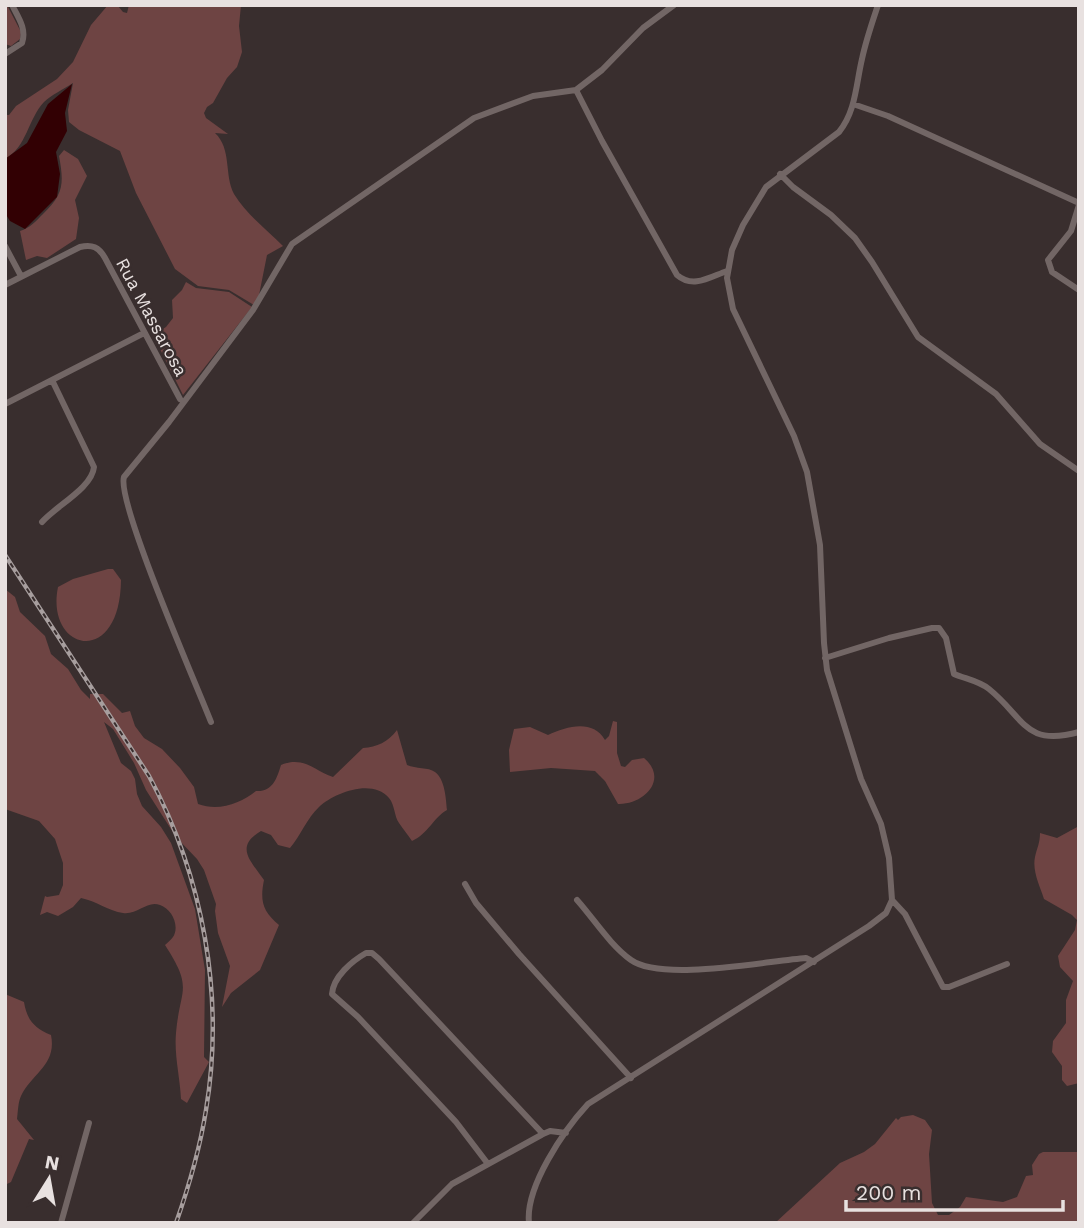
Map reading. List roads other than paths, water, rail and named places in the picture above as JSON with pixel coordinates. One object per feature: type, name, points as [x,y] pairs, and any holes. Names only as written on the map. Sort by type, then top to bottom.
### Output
[{"type":"street","points":[[5,54],[22,43],[24,37],[23,28],[12,5]]},
{"type":"street","points":[[211,722],[124,498],[124,477],[253,310],[292,244],[474,118],[533,96],[576,90],[602,70],[643,28],[674,5]]},
{"type":"street","points":[[529,1223],[529,1205],[537,1180],[566,1133],[588,1104],[814,962],[886,913],[892,900],[889,858],[881,824],[851,752],[825,658],[820,545],[807,472],[794,436],[733,309],[727,271],[732,250],[755,202],[766,187],[846,124],[853,104],[868,33],[878,5]]},
{"type":"street","points":[[576,90],[677,275],[686,281],[696,282],[727,271]]},
{"type":"street","points":[[853,104],[905,124],[1079,204],[1071,231],[1048,260],[1052,272],[1079,290]]},
{"type":"street","points":[[780,174],[855,238],[913,331],[925,343],[996,394],[1040,444],[1079,471]]},
{"type":"street","name":"Rua Massarosa","points":[[21,276],[80,247],[92,245],[97,248],[105,258],[180,400]]},
{"type":"street","points":[[5,246],[21,276],[5,285]]},
{"type":"street","points":[[5,404],[144,333]]},
{"type":"street","points":[[42,522],[86,484],[94,472],[92,461],[52,380]]},
{"type":"street","points":[[825,658],[889,638],[939,628],[946,638],[954,674],[986,687],[1034,733],[1046,737],[1079,732]]},
{"type":"street","points":[[465,884],[476,902],[519,954],[631,1077]]},
{"type":"street","points":[[577,900],[629,959],[652,969],[695,969],[806,958],[814,962]]},
{"type":"street","points":[[892,900],[905,914],[943,987],[1007,964]]},
{"type":"street","points":[[488,1164],[456,1122],[358,1017],[332,994],[332,986],[339,976],[366,953],[372,953],[379,959],[542,1134]]},
{"type":"street","points":[[61,1223],[89,1123]]},
{"type":"street","points":[[413,1223],[452,1184],[542,1134],[550,1131],[566,1133]]},
{"type":"railway","points":[[5,555],[149,776],[168,814],[196,896],[211,981],[211,1067],[201,1138],[176,1223]]}]
